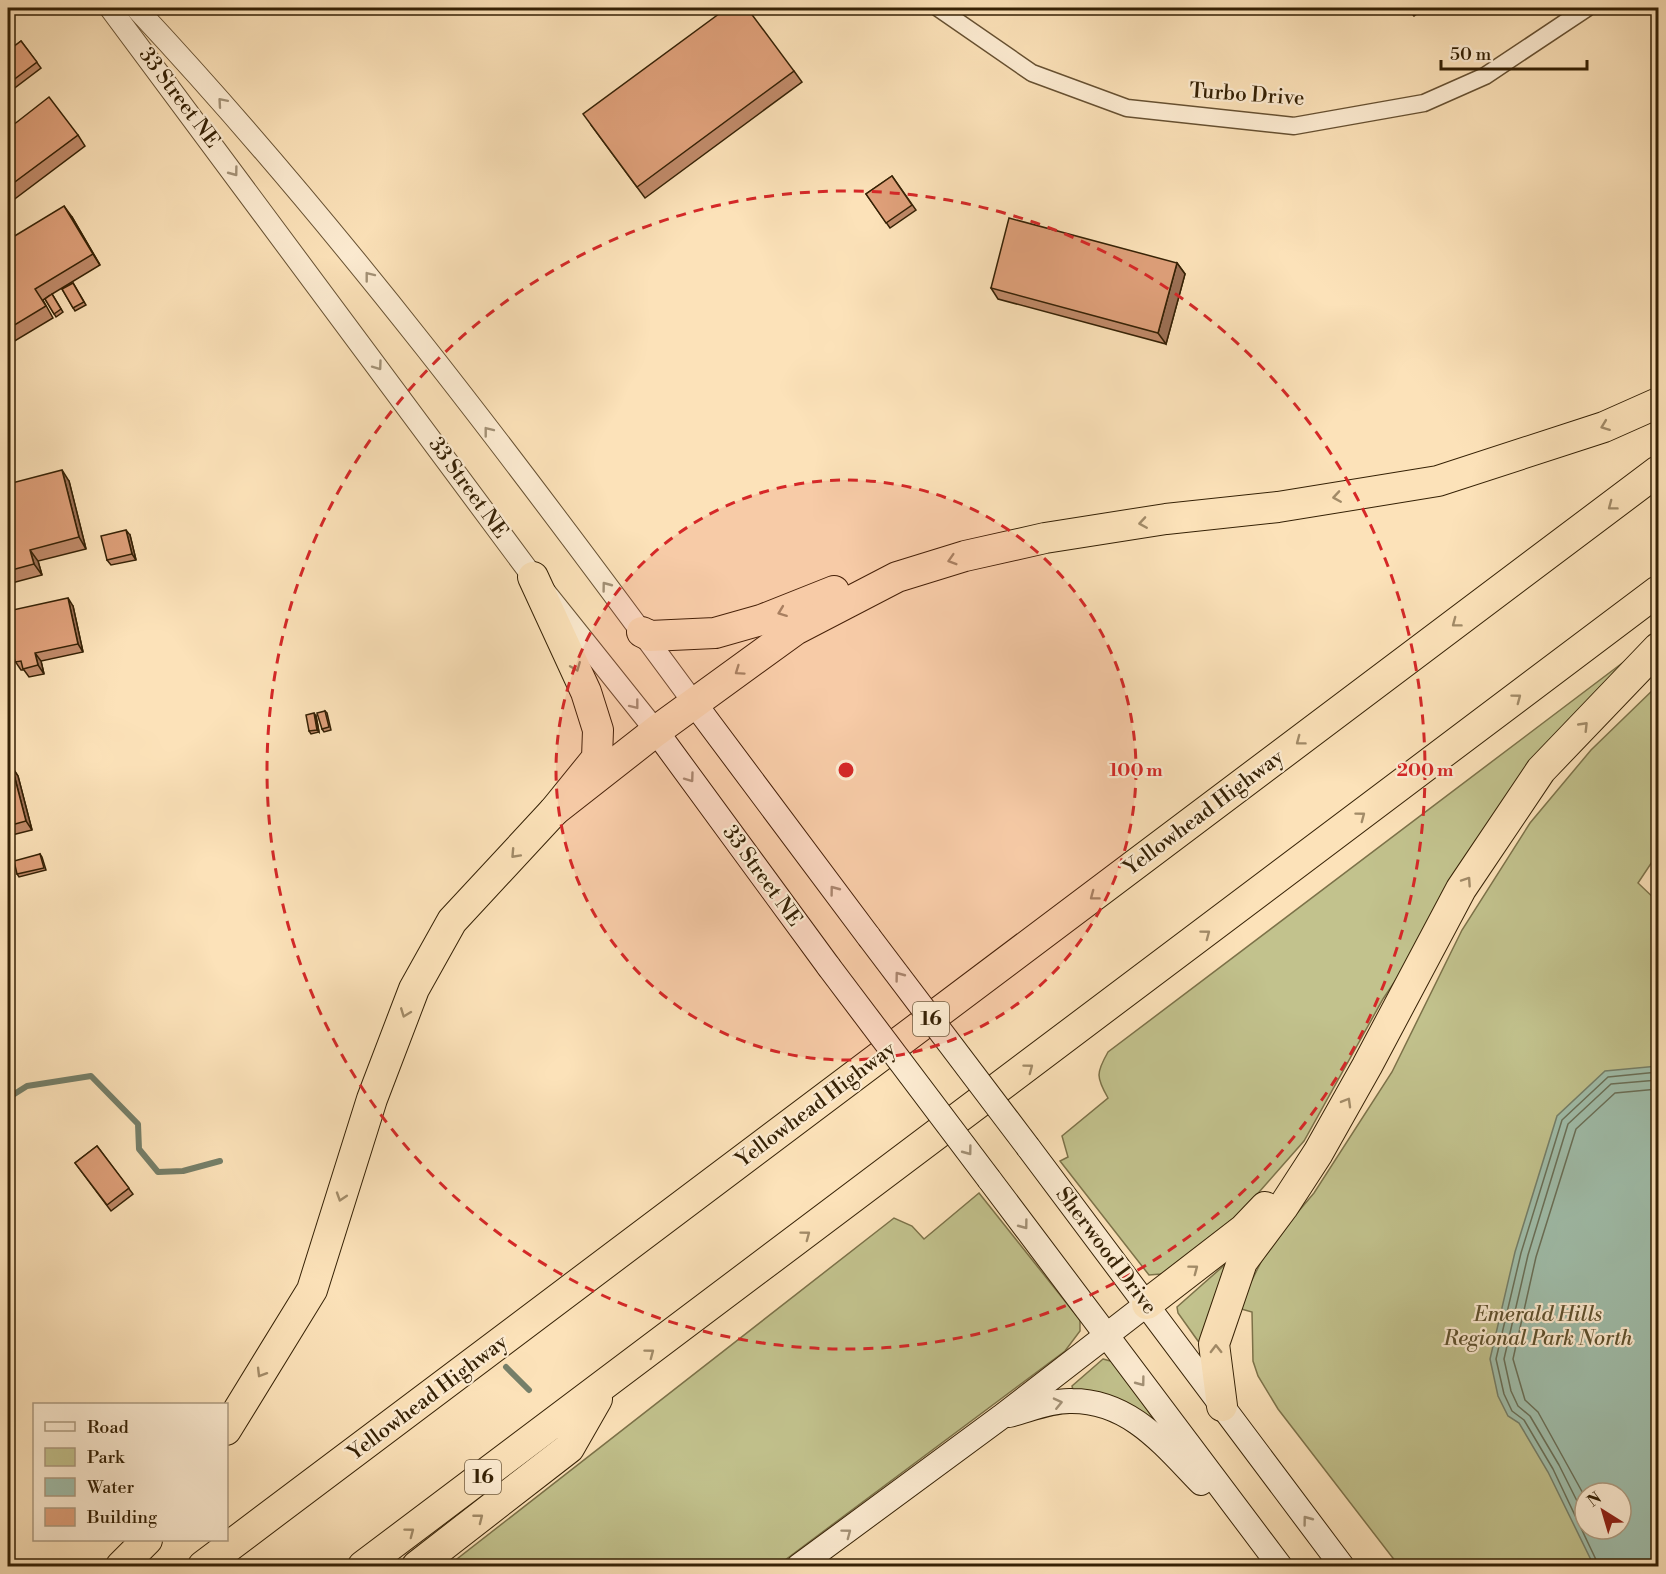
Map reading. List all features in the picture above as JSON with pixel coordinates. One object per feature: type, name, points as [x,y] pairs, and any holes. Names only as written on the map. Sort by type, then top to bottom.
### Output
[{"type":"highway","points":[[555,811],[656,731],[795,630],[897,577],[965,556],[1046,538],[1438,481],[1604,427],[1659,403]]},
{"type":"highway","name":"Yellowhead Highway","points":[[203,1566],[1659,471]]},
{"type":"highway","points":[[228,1427],[312,1290],[372,1099],[414,989],[452,921],[555,811],[597,758],[598,730],[572,657],[534,577]]},
{"type":"highway","points":[[642,632],[650,636],[715,633],[761,620],[868,578],[897,577]]},
{"type":"highway","name":"16","points":[[363,1566],[603,1388],[1659,591]]},
{"type":"highway","points":[[1222,1406],[1214,1344],[1223,1311],[1242,1262],[1283,1207],[1317,1153],[1367,1066],[1461,889],[1534,780],[1659,648]]},
{"type":"highway","points":[[1147,1304],[1243,1230],[1317,1153]]},
{"type":"highway","points":[[417,1566],[569,1448],[603,1388]]},
{"type":"highway","points":[[121,1566],[145,1541]]},
{"type":"main road","name":"33 Street NE","points":[[694,703],[869,937]]},
{"type":"main road","name":"33 Street NE","points":[[656,731],[829,967],[1106,1335]]},
{"type":"main road","name":"Sherwood Drive","points":[[869,937],[1342,1566]]},
{"type":"main road","points":[[799,1566],[1001,1417],[1147,1304]]},
{"type":"main road","points":[[1106,1335],[1276,1561]]},
{"type":"main road","points":[[1001,1417],[1070,1400],[1101,1403],[1127,1414],[1164,1444],[1276,1561]]},
{"type":"street","name":"33 Street NE","points":[[111,8],[534,577],[656,731]]},
{"type":"street","name":"33 Street NE","points":[[136,8],[197,73],[345,246],[694,703]]},
{"type":"street","name":"Turbo Drive","points":[[938,8],[1032,73],[1127,108],[1294,126],[1424,103],[1485,76],[1587,8]]},
{"type":"green space","points":[[1658,636],[1418,947],[1383,999],[1304,1141],[1223,1233],[1188,1264],[1161,1274],[1149,1275],[1060,1161],[1068,1157],[1062,1136],[1108,1098],[1099,1075],[1108,1052]]},
{"type":"green space","name":"Emerald Hills Regional Park North","points":[[1658,685],[1658,853],[1638,883],[1658,902],[1658,1566],[1399,1566],[1278,1409],[1258,1376],[1253,1361],[1252,1312],[1238,1308],[1269,1246],[1314,1193],[1392,1072],[1462,930],[1530,823],[1591,750]]},
{"type":"green space","points":[[979,1193],[1080,1320],[1080,1331],[1065,1351],[777,1566],[448,1566],[894,1218],[912,1226],[924,1239]]},
{"type":"green space","points":[[1238,1253],[1201,1342],[1198,1341],[1178,1313],[1177,1307]]},
{"type":"green space","points":[[1103,1359],[1114,1362],[1162,1431],[1073,1390],[1072,1386]]},
{"type":"water","points":[[1658,1066],[1658,1566],[1594,1566],[1582,1541],[1633,1541],[1633,1481],[1573,1481],[1573,1523],[1548,1472],[1519,1423],[1508,1416],[1498,1396],[1490,1359],[1515,1252],[1557,1116],[1605,1071]]},
{"type":"building","points":[[727,8],[747,8],[794,71],[637,187],[583,114]]},
{"type":"building","points":[[21,41],[37,62],[8,84],[8,51]]},
{"type":"building","points":[[49,97],[78,135],[8,187],[8,129]]},
{"type":"building","points":[[892,176],[912,205],[886,223],[866,194]]},
{"type":"building","points":[[64,206],[93,254],[35,289],[46,306],[8,329],[8,240]]},
{"type":"building","points":[[1009,218],[1177,263],[1158,333],[991,288]]},
{"type":"building","points":[[73,283],[84,302],[73,308],[62,289]]},
{"type":"building","points":[[52,294],[61,309],[54,314],[45,299]]},
{"type":"building","points":[[62,470],[79,537],[30,550],[34,564],[8,571],[8,484]]},
{"type":"building","points":[[126,530],[132,554],[107,560],[101,536]]},
{"type":"building","points":[[68,598],[78,644],[35,653],[38,665],[23,669],[21,661],[15,662],[13,652],[8,653],[8,611]]},
{"type":"building","points":[[325,711],[329,727],[322,729],[317,713]]},
{"type":"building","points":[[314,713],[317,730],[309,731],[306,715]]},
{"type":"building","points":[[12,767],[26,821],[8,826],[8,768]]},
{"type":"building","points":[[40,854],[44,868],[17,874],[14,861]]},
{"type":"building","points":[[97,1146],[129,1188],[107,1205],[75,1163]]},
{"type":"waterway","points":[[8,1098],[27,1086],[91,1076],[138,1124],[139,1149],[158,1172],[183,1171],[220,1161]]},
{"type":"waterway","points":[[506,1367],[529,1390]]}]
